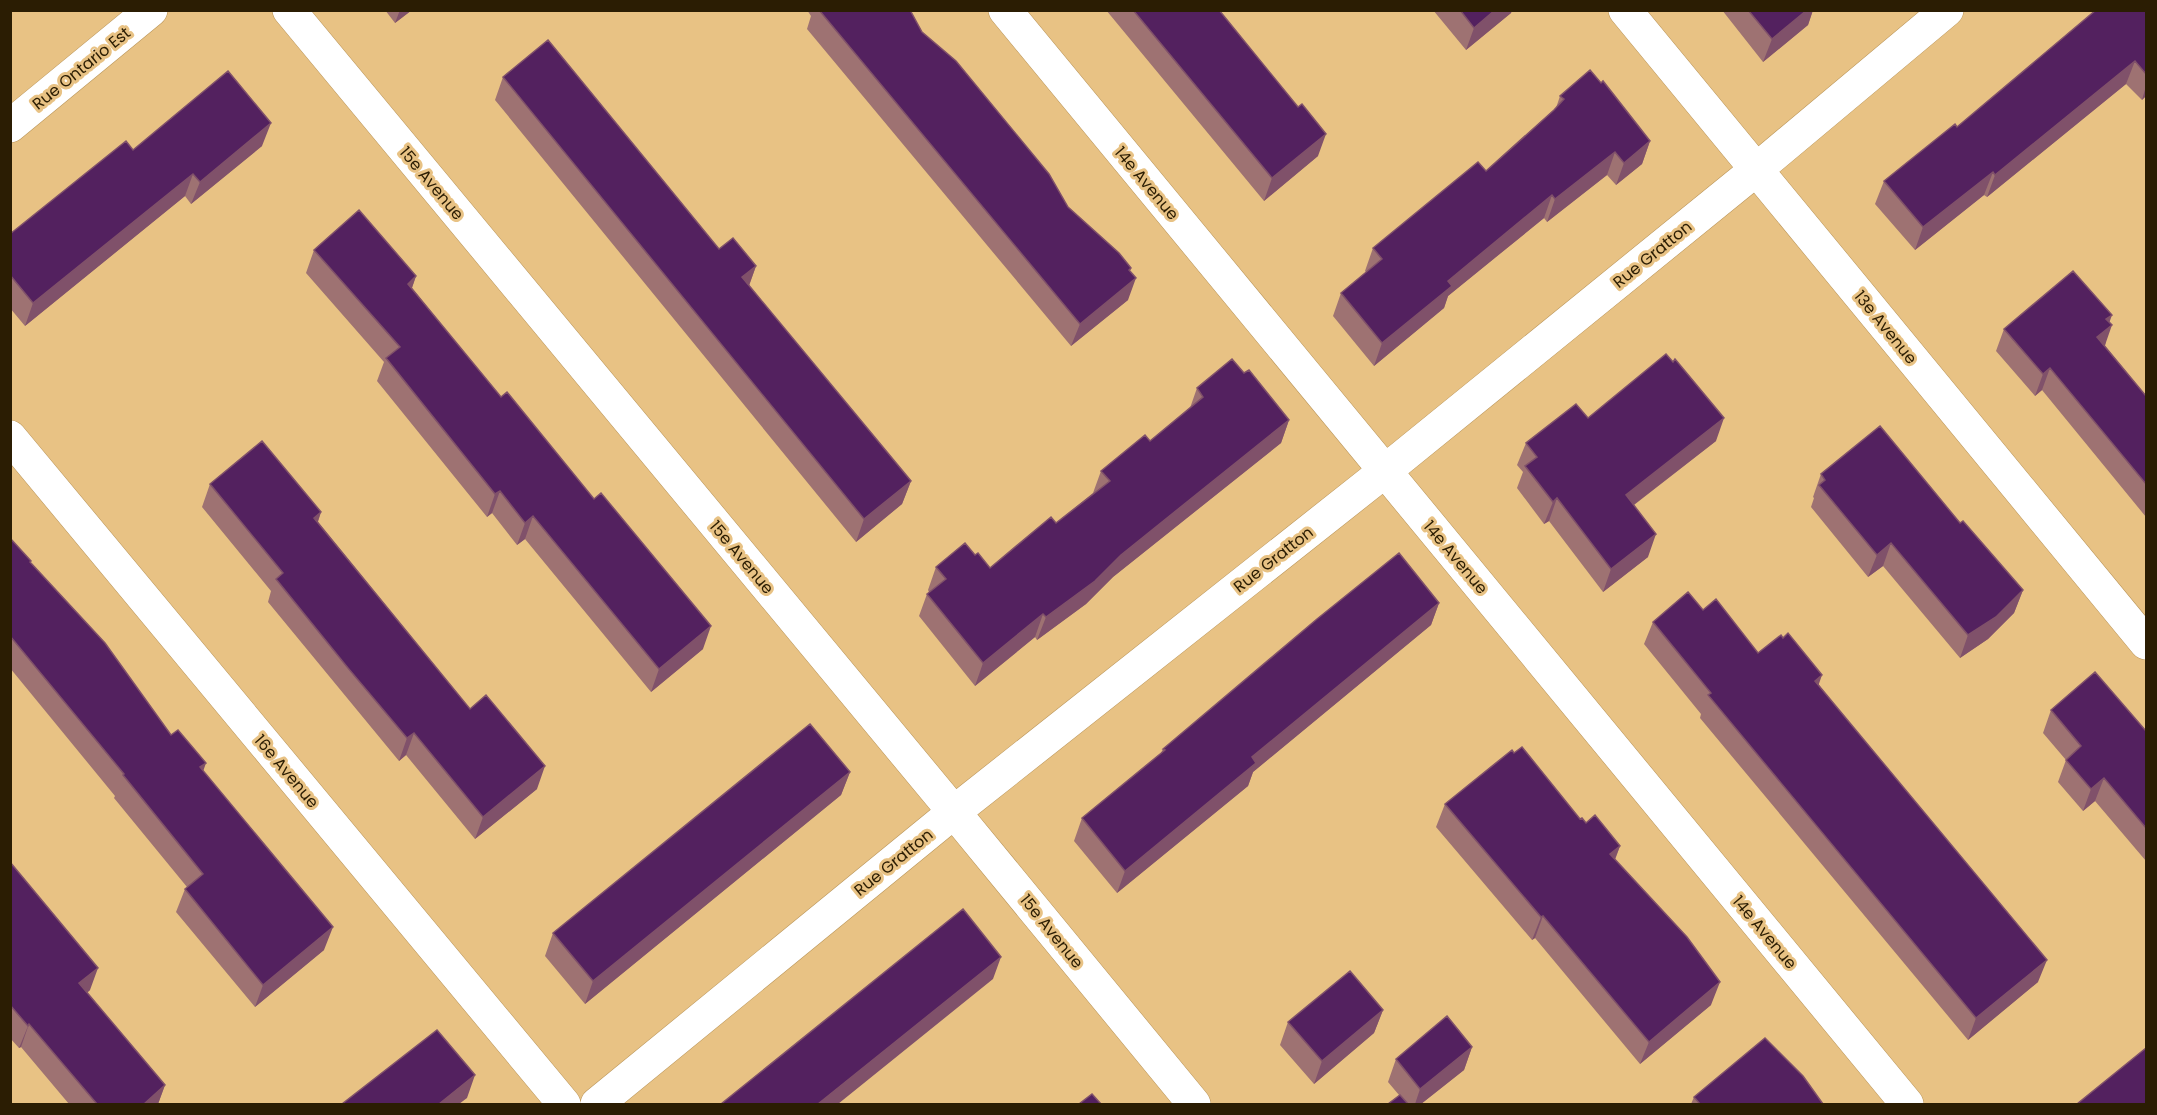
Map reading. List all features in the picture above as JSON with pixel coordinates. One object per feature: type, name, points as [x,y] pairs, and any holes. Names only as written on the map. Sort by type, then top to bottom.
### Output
[{"type":"street","name":"Rue Ontario Est","points":[[10,126],[152,10]]},
{"type":"street","name":"15e Avenue","points":[[289,10],[1194,1104]]},
{"type":"street","name":"14e Avenue","points":[[1005,10],[1907,1104]]},
{"type":"street","name":"13e Avenue","points":[[1625,10],[2146,643]]},
{"type":"street","name":"Rue Gratton","points":[[597,1104],[954,812],[1385,471],[1757,169],[1947,10]]},
{"type":"street","name":"16e Avenue","points":[[10,437],[564,1104]]},
{"type":"building","points":[[819,10],[910,10],[922,32],[956,61],[1049,174],[1068,207],[1119,253],[1136,278],[1080,324]]},
{"type":"building","points":[[1133,10],[1219,10],[1298,107],[1302,104],[1326,134],[1272,178]]},
{"type":"building","points":[[1460,10],[1495,10],[1474,28]]},
{"type":"building","points":[[1748,10],[1807,10],[1772,39]]},
{"type":"building","points":[[2096,10],[2146,10],[2146,74],[2135,61],[1995,175],[1993,172],[1923,227],[1884,181],[1955,124],[1957,127]]},
{"type":"building","points":[[548,40],[719,249],[733,238],[756,266],[742,277],[911,481],[864,519],[503,77]]},
{"type":"building","points":[[1590,70],[1601,83],[1603,81],[1650,141],[1624,163],[1615,152],[1555,199],[1552,195],[1448,281],[1452,286],[1382,343],[1341,293],[1382,259],[1373,248],[1478,162],[1486,171],[1554,110],[1564,99],[1560,96]]},
{"type":"building","points":[[228,71],[271,123],[200,182],[193,174],[33,303],[10,275],[10,234],[126,141],[133,150]]},
{"type":"building","points":[[359,210],[416,276],[408,284],[501,397],[507,392],[594,499],[601,493],[711,626],[659,669],[533,516],[525,523],[500,491],[495,494],[386,358],[400,347],[314,250]]},
{"type":"building","points":[[2073,271],[2112,315],[2106,319],[2112,325],[2097,337],[2146,396],[2146,484],[2050,368],[2043,374],[2004,329]]},
{"type":"building","points":[[1666,354],[1673,362],[1675,359],[1724,418],[1626,495],[1656,534],[1611,569],[1557,498],[1553,502],[1525,466],[1537,457],[1526,443],[1576,404],[1588,418]]},
{"type":"building","points":[[1232,359],[1244,373],[1249,370],[1289,420],[1121,555],[1095,581],[1046,617],[1043,614],[983,663],[927,594],[946,579],[936,567],[965,543],[975,555],[978,553],[990,568],[1051,517],[1056,523],[1110,481],[1101,471],[1145,435],[1150,441],[1203,397],[1197,388]]},
{"type":"building","points":[[1880,426],[1960,523],[1963,521],[2023,590],[1996,617],[1968,635],[1891,543],[1877,555],[1819,485],[1825,480],[1821,474]]},
{"type":"building","points":[[262,441],[321,512],[314,518],[470,709],[486,695],[545,766],[483,817],[414,733],[407,738],[348,668],[276,579],[283,573],[210,484]]},
{"type":"building","points":[[10,538],[105,643],[171,735],[178,730],[206,763],[200,767],[333,927],[263,985],[185,889],[203,874],[10,636]]},
{"type":"building","points":[[1399,553],[1439,603],[1252,757],[1256,763],[1125,871],[1082,818],[1317,619]]},
{"type":"building","points":[[1688,592],[1703,610],[1716,599],[1758,653],[1781,635],[1783,638],[1788,633],[1822,675],[1815,681],[2047,960],[1976,1018],[1708,695],[1711,693],[1653,622]]},
{"type":"building","points":[[2095,672],[2146,731],[2146,828],[2104,778],[2091,789],[2066,760],[2081,746],[2051,710]]},
{"type":"building","points":[[810,724],[850,772],[593,981],[553,933]]},
{"type":"building","points":[[1522,747],[1580,819],[1582,818],[1586,823],[1595,815],[1620,846],[1610,854],[1687,937],[1720,982],[1649,1042],[1445,804],[1512,750],[1514,753]]},
{"type":"building","points":[[10,862],[98,968],[79,983],[165,1085],[144,1104],[97,1104],[10,1005]]},
{"type":"building","points":[[963,909],[1001,957],[818,1104],[721,1104]]},
{"type":"building","points":[[1350,971],[1383,1010],[1322,1061],[1288,1022]]},
{"type":"building","points":[[1447,1016],[1472,1047],[1420,1089],[1396,1059]]},
{"type":"building","points":[[437,1030],[475,1075],[439,1104],[342,1104]]},
{"type":"building","points":[[1765,1038],[1803,1076],[1823,1104],[1700,1104],[1694,1097]]},
{"type":"building","points":[[2146,1048],[2146,1104],[2077,1104]]},
{"type":"building","points":[[1092,1094],[1101,1104],[1079,1104]]},
{"type":"building","points":[[1400,1095],[1408,1104],[1388,1104]]}]
